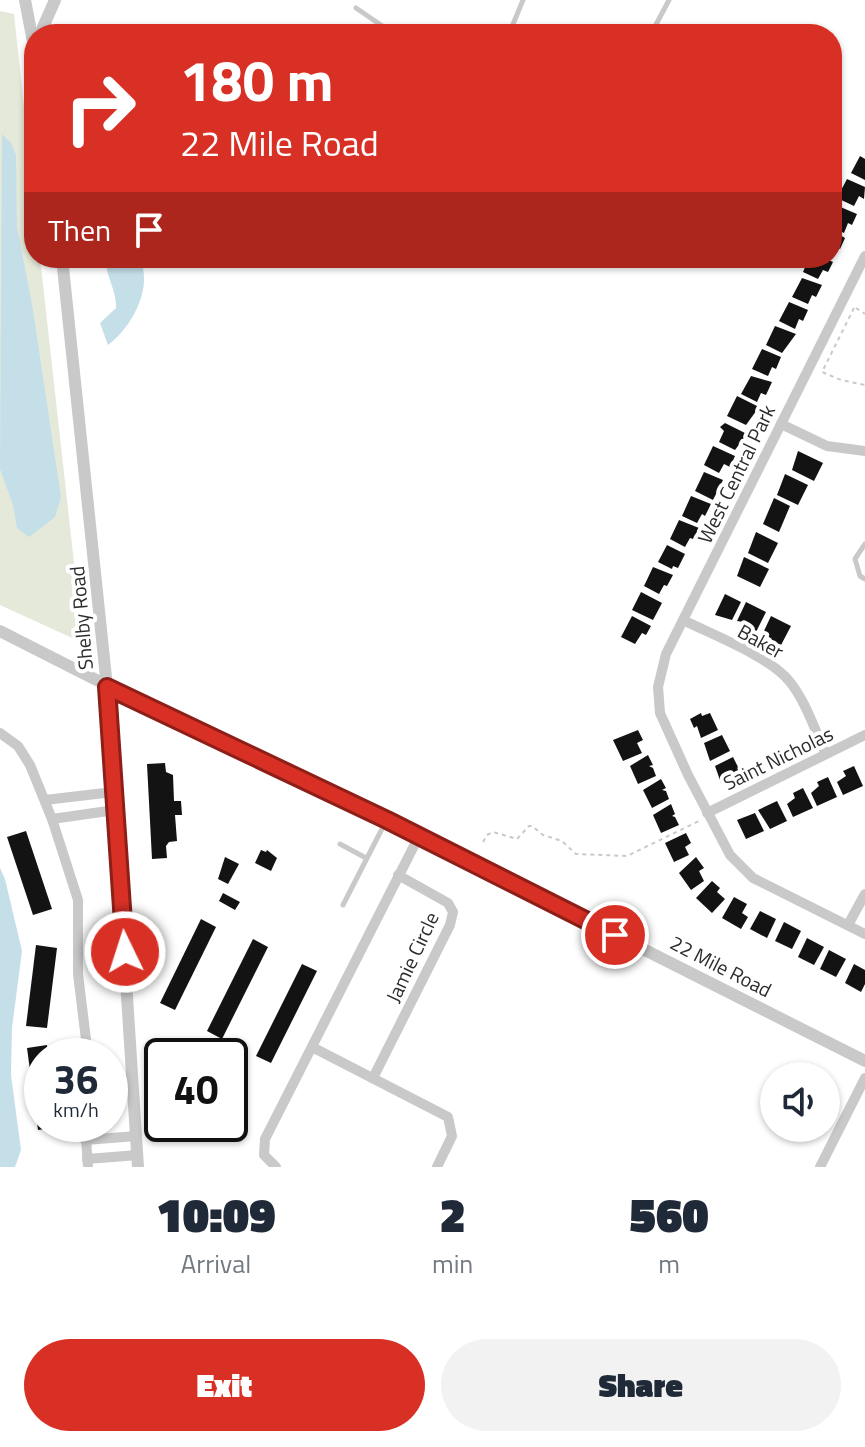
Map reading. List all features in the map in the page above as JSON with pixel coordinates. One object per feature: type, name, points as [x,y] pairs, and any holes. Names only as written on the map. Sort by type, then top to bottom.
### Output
[{"type":"street","points":[[25,0],[30,24]]},
{"type":"street","points":[[44,24],[55,0]]},
{"type":"street","name":"West Central Park","points":[[705,816],[660,713],[658,687],[662,667],[865,256]]},
{"type":"street","name":"Shelby Road","points":[[63,268],[107,687],[138,1161]]},
{"type":"street","points":[[781,424],[827,446],[865,451]]},
{"type":"street","name":"Baker","points":[[683,620],[766,662],[785,675],[826,754]]},
{"type":"street","name":"22 Mile Road","points":[[0,631],[107,687],[387,820],[865,1061]]},
{"type":"street","points":[[0,733],[18,746],[24,755],[45,800],[78,900],[78,974],[86,1038]]},
{"type":"street","name":"Saint Nicholas","points":[[705,816],[865,735]]},
{"type":"street","points":[[45,800],[113,792]]},
{"type":"street","points":[[52,819],[115,810]]},
{"type":"street","points":[[705,816],[744,871],[865,934]]},
{"type":"street","points":[[276,1167],[264,1155],[265,1139],[419,836]]},
{"type":"street","name":"Jamie Circle","points":[[373,1078],[450,925],[453,912],[448,903],[398,875]]},
{"type":"street","points":[[848,925],[865,894]]},
{"type":"street","points":[[312,1047],[448,1117],[452,1136],[437,1167]]},
{"type":"street","points":[[820,1167],[865,1078]]},
{"type":"street","points":[[128,1137],[137,1136]]},
{"type":"street","points":[[85,1142],[87,1163],[138,1161]]},
{"type":"lane","points":[[513,24],[523,0]]},
{"type":"lane","points":[[656,24],[669,0]]},
{"type":"lane","points":[[356,8],[379,24]]},
{"type":"lane","points":[[865,544],[855,559],[860,576],[865,579]]},
{"type":"lane","points":[[343,905],[387,820]]},
{"type":"lane","points":[[340,844],[366,858]]},
{"type":"path","points":[[865,314],[854,308],[822,372],[865,385]]},
{"type":"path","points":[[483,842],[493,832],[517,839],[532,826],[543,835],[562,841],[576,854],[627,856],[705,816]]},
{"type":"green space","points":[[0,11],[14,14],[24,108],[24,268],[41,268],[83,643],[0,605]]},
{"type":"water","points":[[2,134],[11,143],[16,155],[17,227],[32,304],[61,497],[55,517],[29,537],[17,528],[13,505],[0,469]]},
{"type":"water","points":[[107,268],[143,268],[144,277],[144,287],[134,315],[108,345],[100,323],[116,308]]},
{"type":"water","points":[[0,868],[22,951],[12,1028],[11,1075],[21,1150],[15,1167],[0,1167]]},
{"type":"building","points":[[860,156],[865,159],[865,180],[851,173]]},
{"type":"building","points":[[847,179],[865,187],[864,199],[859,196],[854,206],[842,200],[842,188]]},
{"type":"building","points":[[842,208],[857,214],[842,232]]},
{"type":"building","points":[[805,268],[830,268],[828,272],[823,270],[818,279],[803,272]]},
{"type":"building","points":[[802,278],[822,285],[808,304],[792,297]]},
{"type":"building","points":[[789,302],[808,310],[795,329],[779,321]]},
{"type":"building","points":[[775,326],[796,334],[782,353],[766,345]]},
{"type":"building","points":[[762,349],[781,357],[776,369],[772,367],[768,376],[752,369]]},
{"type":"building","points":[[751,376],[772,382],[766,395],[761,393],[757,402],[741,394]]},
{"type":"building","points":[[737,396],[759,407],[746,425],[727,416]]},
{"type":"building","points":[[725,423],[747,434],[735,450],[719,442],[724,431],[720,427]]},
{"type":"building","points":[[713,446],[735,456],[730,467],[724,464],[719,473],[704,465]]},
{"type":"building","points":[[798,451],[823,463],[814,481],[792,470]]},
{"type":"building","points":[[704,472],[723,480],[713,500],[695,491]]},
{"type":"building","points":[[785,474],[808,485],[798,505],[777,495]]},
{"type":"building","points":[[691,496],[711,504],[697,523],[682,516]]},
{"type":"building","points":[[774,498],[790,506],[779,532],[763,524]]},
{"type":"building","points":[[679,520],[699,528],[685,547],[670,539]]},
{"type":"building","points":[[756,532],[778,543],[768,563],[748,553]]},
{"type":"building","points":[[667,545],[685,554],[678,568],[673,566],[672,569],[658,562]]},
{"type":"building","points":[[744,557],[769,569],[760,587],[737,576]]},
{"type":"building","points":[[653,567],[673,575],[659,594],[644,586]]},
{"type":"building","points":[[641,592],[662,603],[653,620],[632,610]]},
{"type":"building","points":[[725,594],[741,602],[732,620],[715,615]]},
{"type":"building","points":[[746,602],[766,612],[755,634],[747,630],[750,623],[737,621]]},
{"type":"building","points":[[632,616],[651,626],[635,644],[621,637]]},
{"type":"building","points":[[771,616],[791,626],[780,647],[763,633]]},
{"type":"building","points":[[701,713],[702,716],[710,713],[718,730],[701,738],[697,726],[694,728],[690,719]]},
{"type":"building","points":[[638,730],[643,740],[637,743],[642,753],[623,761],[613,740]]},
{"type":"building","points":[[722,735],[730,751],[710,761],[704,743]]},
{"type":"building","points":[[648,755],[653,765],[649,766],[656,776],[638,784],[630,766]]},
{"type":"building","points":[[733,757],[741,773],[721,783],[715,766]]},
{"type":"building","points":[[165,763],[166,772],[173,775],[174,801],[181,801],[182,815],[175,815],[177,841],[169,842],[166,846],[167,858],[152,859],[147,764]]},
{"type":"building","points":[[854,766],[863,786],[843,795],[837,782],[846,776],[843,771]]},
{"type":"building","points":[[828,777],[837,797],[817,806],[811,793],[819,786],[817,782]]},
{"type":"building","points":[[661,779],[666,788],[662,790],[666,791],[669,799],[652,808],[643,790]]},
{"type":"building","points":[[803,788],[813,808],[793,817],[787,804],[795,798],[793,793]]},
{"type":"building","points":[[777,801],[787,821],[770,829],[758,810]]},
{"type":"building","points":[[671,804],[675,814],[672,816],[679,825],[661,833],[653,815]]},
{"type":"building","points":[[755,813],[764,831],[746,839],[737,820]]},
{"type":"building","points":[[26,831],[52,909],[33,915],[7,837]]},
{"type":"building","points":[[686,833],[691,843],[685,847],[689,855],[674,862],[665,843]]},
{"type":"building","points":[[261,850],[267,850],[277,858],[271,871],[255,863]]},
{"type":"building","points":[[225,857],[239,864],[228,884],[218,879]]},
{"type":"building","points":[[696,857],[704,868],[699,871],[704,881],[691,890],[679,873]]},
{"type":"building","points":[[712,881],[725,899],[712,913],[696,898]]},
{"type":"building","points":[[223,893],[240,902],[235,910],[219,901]]},
{"type":"building","points":[[734,897],[747,904],[742,913],[748,917],[741,929],[722,918]]},
{"type":"building","points":[[760,911],[776,919],[767,938],[750,929]]},
{"type":"building","points":[[201,919],[216,927],[175,1010],[160,1003]]},
{"type":"building","points":[[784,922],[801,931],[792,949],[775,941]]},
{"type":"building","points":[[807,938],[824,947],[814,965],[798,957]]},
{"type":"building","points":[[253,939],[268,947],[222,1038],[207,1031]]},
{"type":"building","points":[[36,945],[57,948],[47,1028],[26,1026]]},
{"type":"building","points":[[829,950],[846,959],[836,977],[820,969]]},
{"type":"building","points":[[302,964],[317,971],[271,1063],[256,1056]]},
{"type":"building","points":[[854,964],[865,970],[865,984],[861,992],[845,983]]},
{"type":"route","points":[[125,952],[107,687],[387,820],[615,935]]}]
